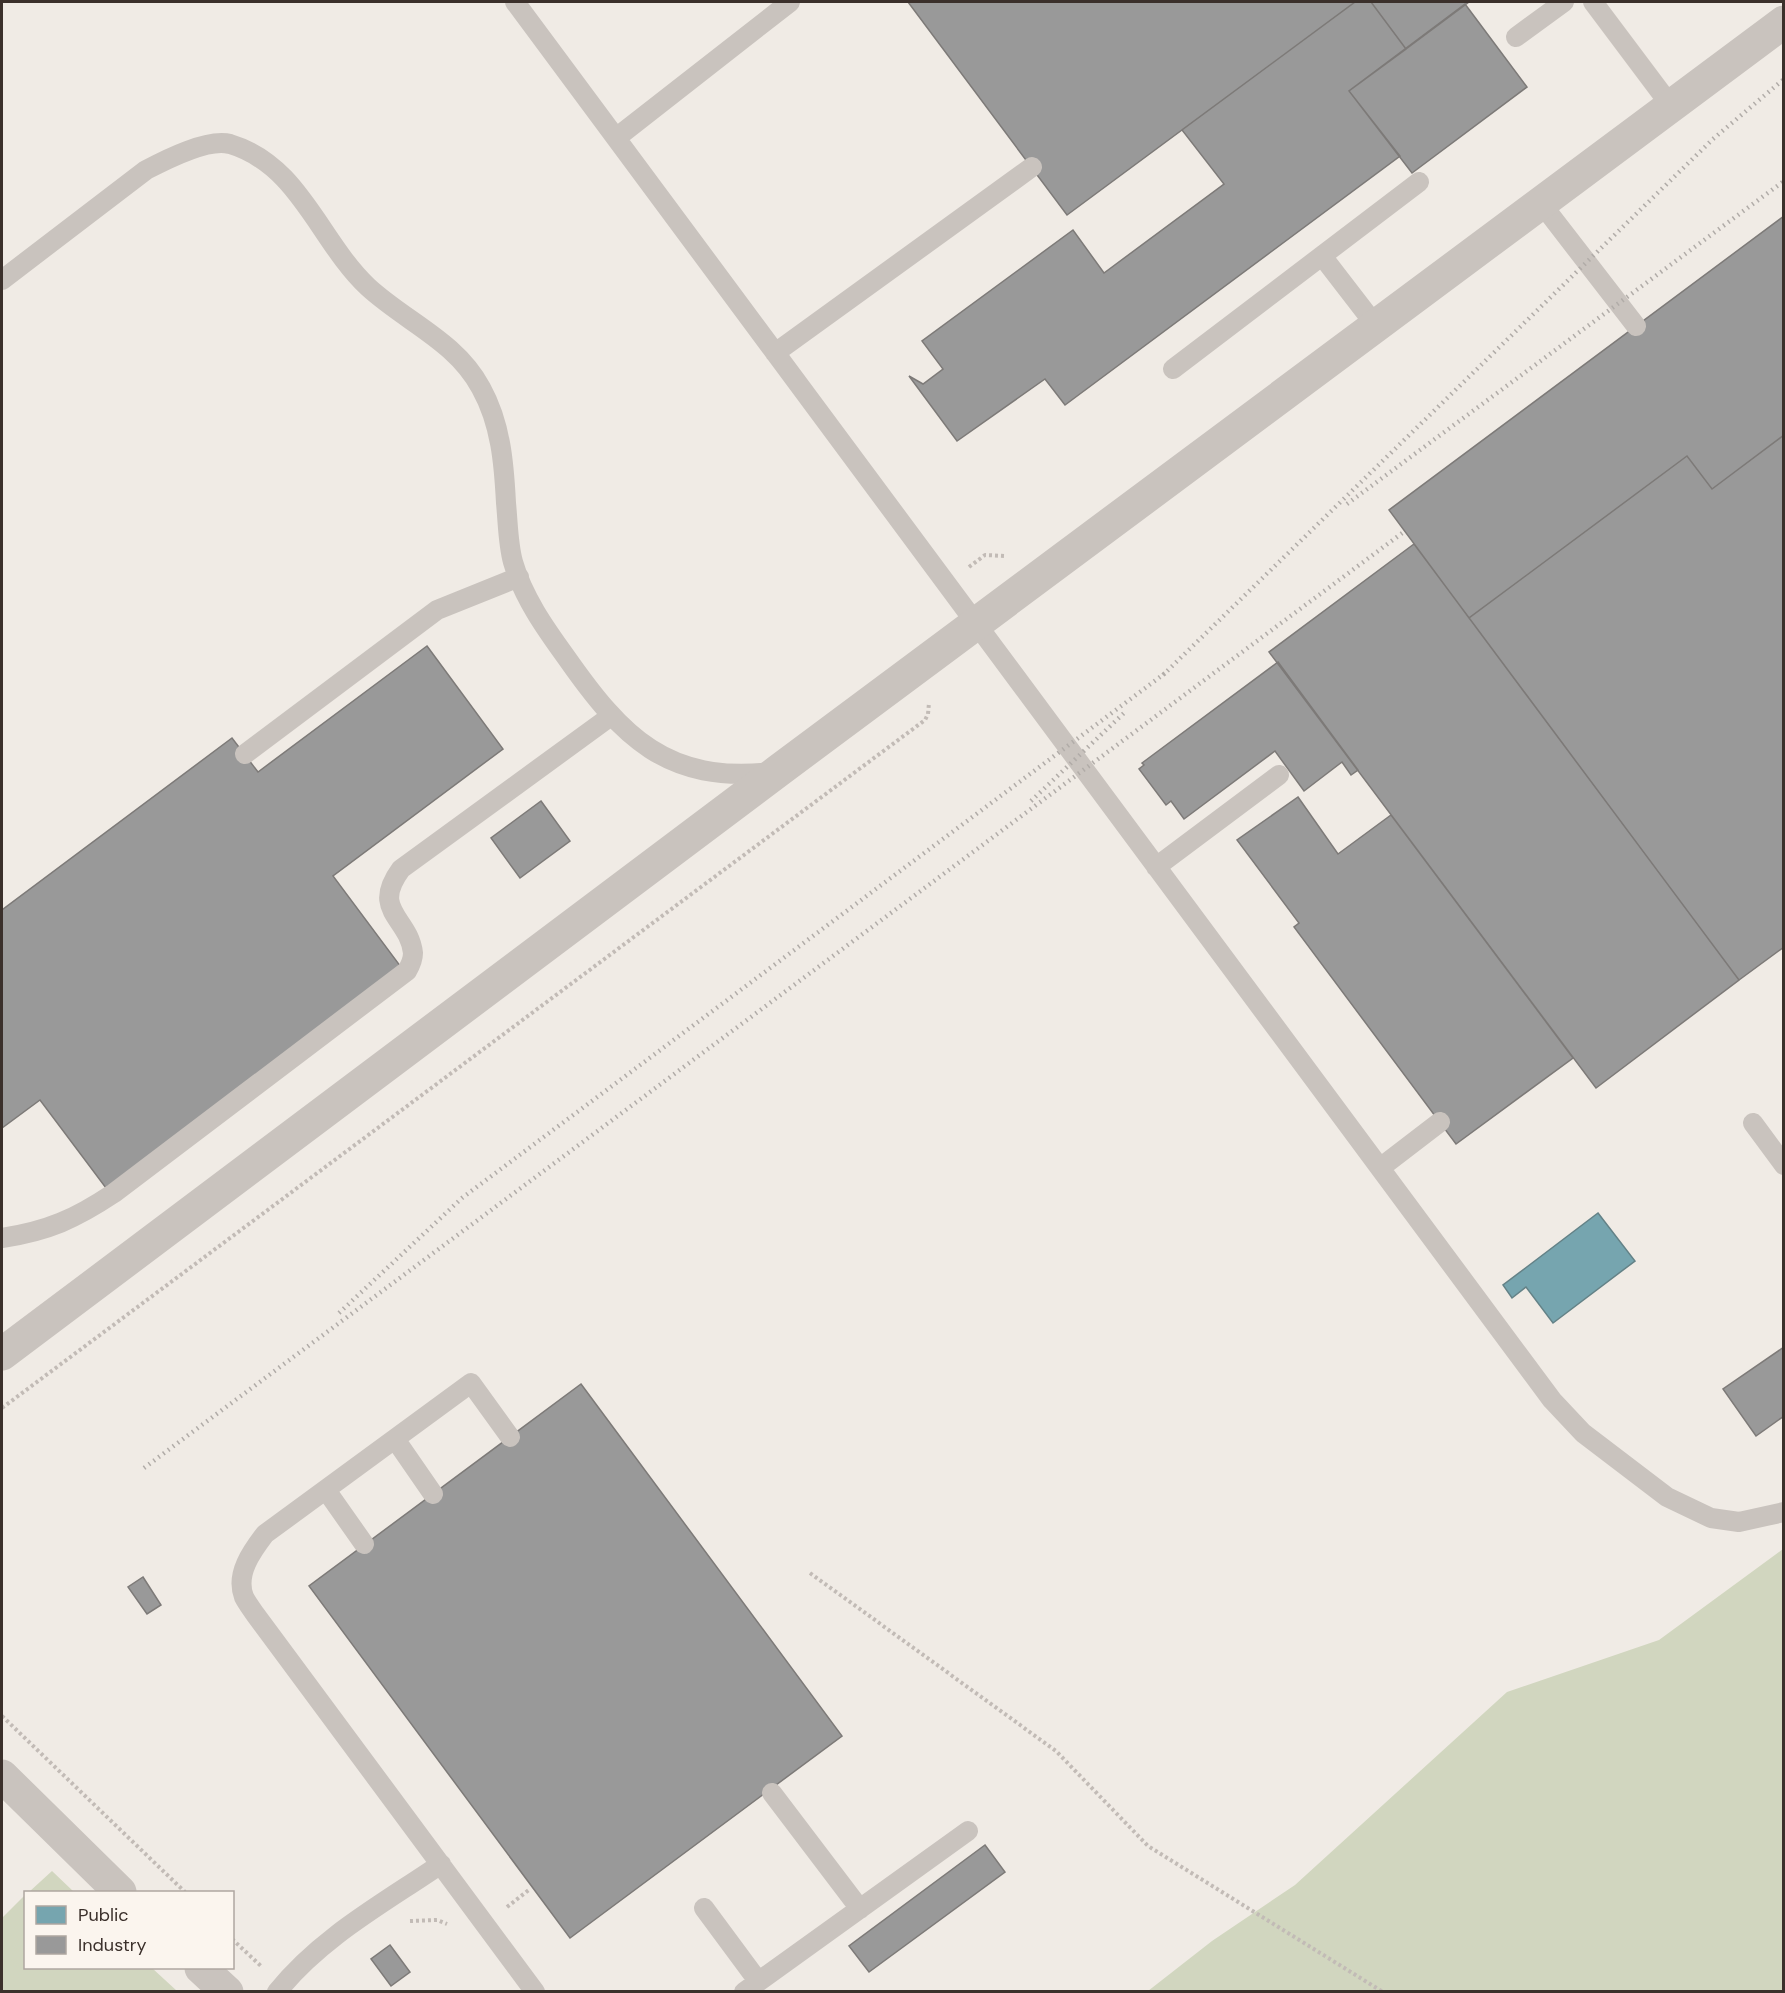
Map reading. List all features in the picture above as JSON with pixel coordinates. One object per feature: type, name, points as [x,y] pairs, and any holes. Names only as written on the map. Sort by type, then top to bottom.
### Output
[{"type":"street","points":[[2,1354],[778,771],[1784,22]]},
{"type":"street","points":[[2,1776],[118,1891]]},
{"type":"street","points":[[202,1969],[227,1992]]},
{"type":"lane","points":[[515,2],[1552,1400],[1583,1433],[1667,1497],[1711,1518],[1739,1522],[1784,1512]]},
{"type":"lane","points":[[616,138],[790,2]]},
{"type":"lane","points":[[1516,37],[1564,2]]},
{"type":"lane","points":[[1593,2],[1671,106]]},
{"type":"lane","points":[[2,280],[146,170],[171,156],[200,147],[226,143],[253,153],[277,169],[296,191],[348,265],[368,286],[449,347],[469,367],[482,389],[500,439],[513,561],[524,593],[553,640],[596,700],[633,737],[656,752],[687,767],[725,774],[778,771]]},
{"type":"lane","points":[[775,353],[1032,167]]},
{"type":"lane","points":[[1173,369],[1419,182]]},
{"type":"lane","points":[[1541,203],[1636,326]]},
{"type":"lane","points":[[1322,256],[1376,326]]},
{"type":"lane","points":[[245,754],[437,610],[519,578]]},
{"type":"lane","points":[[2,1238],[30,1234],[58,1225],[114,1193],[408,971],[413,955],[410,943],[391,908],[388,896],[392,881],[401,869],[610,716]]},
{"type":"lane","points":[[1156,867],[1279,775]]},
{"type":"lane","points":[[1380,1168],[1440,1122]]},
{"type":"lane","points":[[1753,1123],[1784,1165]]},
{"type":"lane","points":[[510,1437],[471,1383],[266,1534],[250,1554],[242,1576],[243,1596],[255,1614],[535,1992]]},
{"type":"lane","points":[[395,1439],[433,1494]]},
{"type":"lane","points":[[326,1490],[364,1544]]},
{"type":"lane","points":[[772,1793],[860,1909]]},
{"type":"lane","points":[[704,1908],[751,1986],[968,1832]]},
{"type":"lane","points":[[280,1989],[316,1951],[337,1934],[441,1864]]},
{"type":"path","points":[[2,1408],[925,720],[929,702],[911,672]]},
{"type":"path","points":[[810,1573],[1056,1751],[1148,1846],[1383,1992]]},
{"type":"path","points":[[2,1716],[182,1891]]},
{"type":"path","points":[[409,1921],[437,1920],[457,1930],[465,1939],[530,1889]]},
{"type":"path","points":[[234,1941],[280,1989]]},
{"type":"green space","points":[[1783,1549],[1783,1991],[1148,1991],[1212,1941],[1295,1885],[1507,1692],[1659,1640]]},
{"type":"green space","points":[[52,1871],[73,1891],[30,1891]]},
{"type":"green space","points":[[24,1896],[24,1969],[153,1969],[177,1991],[2,1991],[2,1918]]},
{"type":"building: Public","points":[[1598,1213],[1635,1261],[1553,1323],[1526,1287],[1512,1298],[1503,1285]]},
{"type":"building: Industry","points":[[908,2],[1355,2],[1067,215]]},
{"type":"building: Industry","points":[[1355,2],[1371,2],[1406,49],[1349,91],[1400,156],[1065,405],[1045,379],[957,441],[909,376],[923,384],[943,369],[922,341],[1073,230],[1104,273],[1224,184],[1182,130]]},
{"type":"building: Industry","points":[[1371,2],[1469,2],[1406,49]]},
{"type":"building: Industry","points":[[1465,4],[1527,87],[1412,173],[1349,91]]},
{"type":"building: Industry","points":[[1784,216],[1784,435],[1712,489],[1687,456],[1469,618],[1389,510]]},
{"type":"building: Industry","points":[[1784,435],[1784,947],[1739,980],[1469,618],[1687,456],[1712,489]]},
{"type":"building: Industry","points":[[1414,544],[1739,980],[1596,1088],[1269,652]]},
{"type":"building: Industry","points":[[427,646],[503,749],[333,876],[401,967],[106,1188],[40,1100],[2,1128],[2,910],[232,738],[258,772]]},
{"type":"building: Industry","points":[[1278,662],[1358,770],[1351,775],[1342,762],[1304,791],[1275,751],[1184,819],[1171,801],[1166,805],[1139,769],[1144,765],[1142,763]]},
{"type":"building: Industry","points":[[1298,797],[1338,854],[1391,815],[1573,1058],[1456,1144],[1294,927],[1299,923],[1237,840]]},
{"type":"building: Industry","points":[[541,801],[570,841],[520,878],[491,838]]},
{"type":"building: Industry","points":[[1784,1347],[1784,1416],[1756,1436],[1723,1389]]},
{"type":"building: Industry","points":[[581,1384],[842,1736],[570,1938],[309,1586]]},
{"type":"building: Industry","points":[[143,1577],[161,1605],[147,1614],[128,1587]]},
{"type":"building: Industry","points":[[985,1845],[1005,1872],[869,1972],[849,1946]]},
{"type":"building: Industry","points":[[390,1945],[410,1972],[391,1986],[371,1959]]},
{"type":"railway","points":[[1163,675],[1713,139],[1784,79]]},
{"type":"railway","points":[[1347,504],[1784,181]]},
{"type":"railway","points":[[144,1468],[1405,531]]},
{"type":"railway","points":[[339,1313],[462,1198],[1168,671]]},
{"type":"railway","points":[[1031,801],[1124,713]]}]
